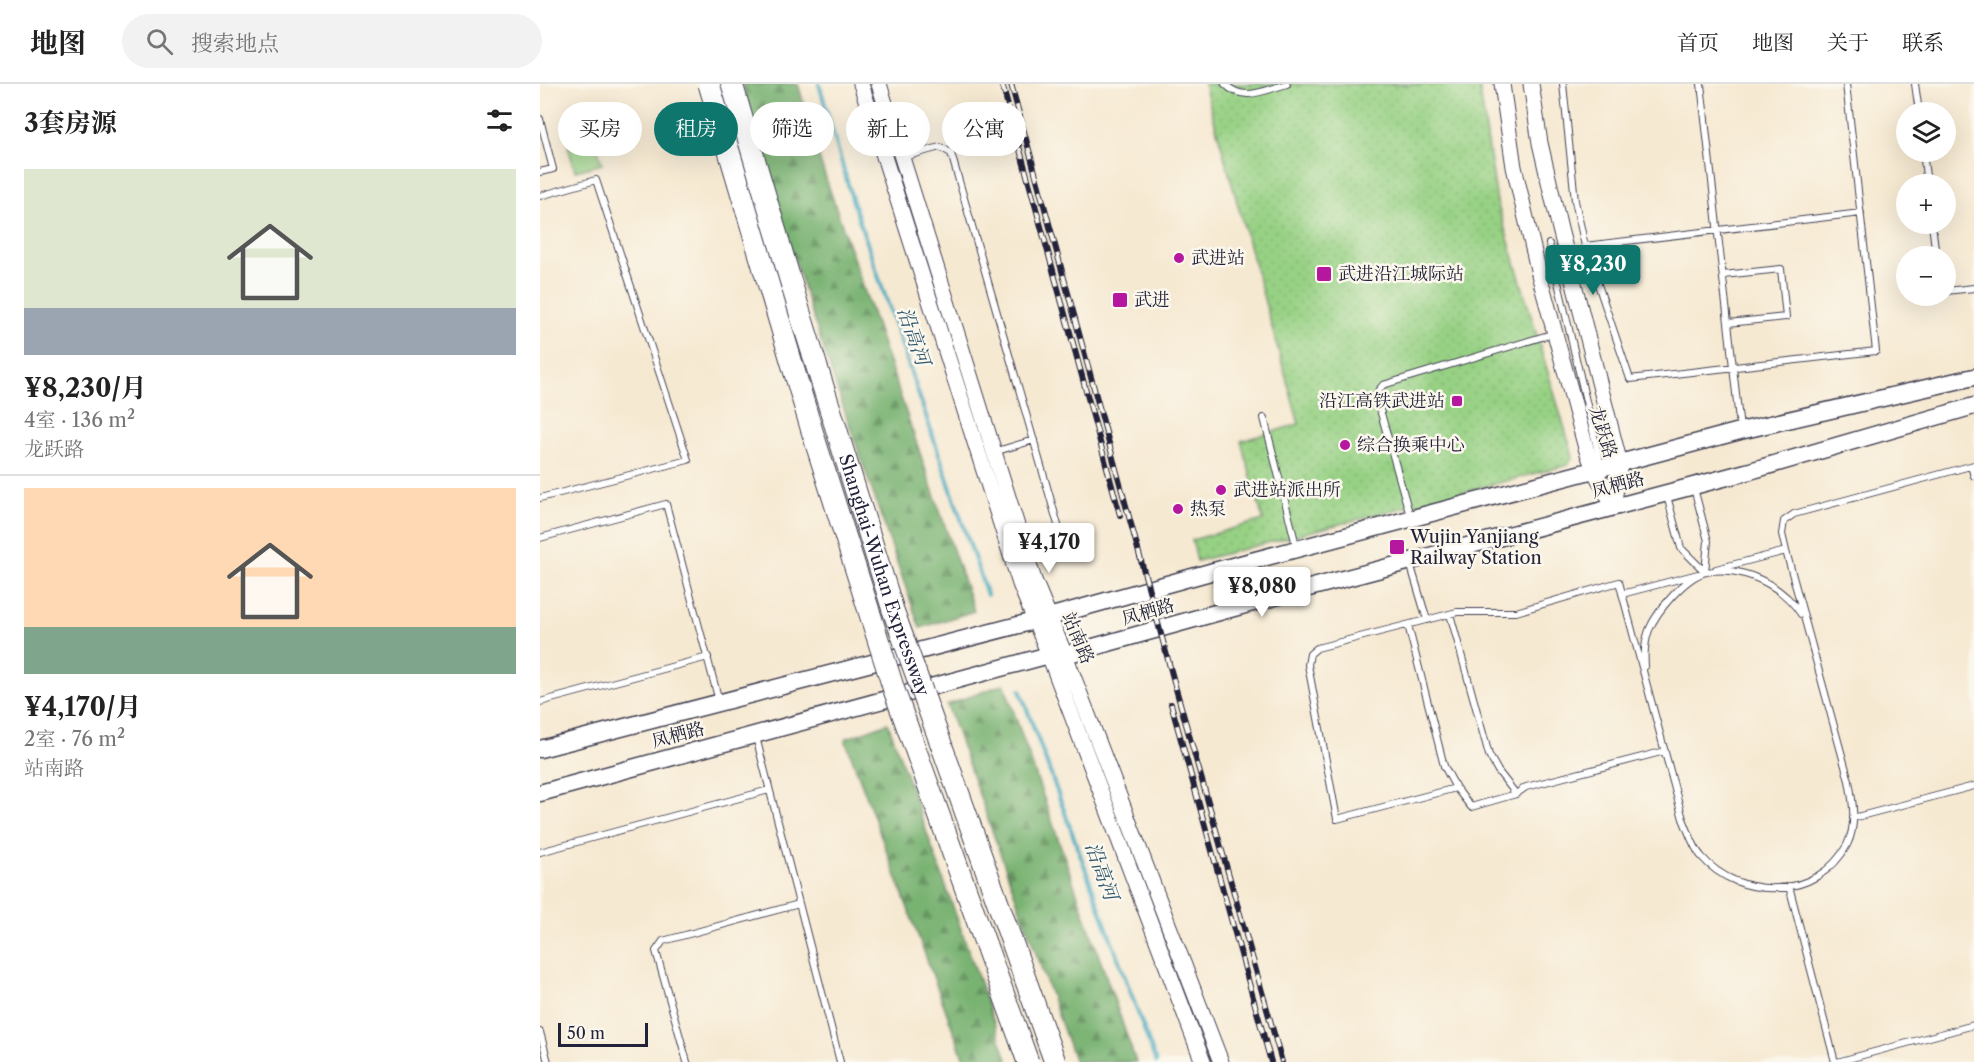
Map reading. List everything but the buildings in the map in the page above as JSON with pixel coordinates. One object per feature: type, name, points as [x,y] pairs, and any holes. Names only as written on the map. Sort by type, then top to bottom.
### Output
[{"type":"highway","name":"Shanghai-Wuhan Expressway","points":[[709,84],[812,431],[894,690],[1028,1062]]},
{"type":"highway","name":"Shanghai-Wuhan Expressway","points":[[732,84],[803,325],[893,610],[1055,1062]]},
{"type":"main road","name":"凤栖路","points":[[540,749],[1041,619],[1740,431],[1974,377]]},
{"type":"main road","name":"凤栖路","points":[[540,793],[1694,485],[1974,406]]},
{"type":"street","name":"站南路","points":[[861,84],[1020,584],[1041,619],[1057,655],[1221,1062]]},
{"type":"street","name":"站南路","points":[[879,84],[1034,580],[1041,619]]},
{"type":"street","name":"龙跃路","points":[[1502,84],[1514,167],[1540,278],[1586,448],[1613,506]]},
{"type":"street","name":"龙跃路","points":[[1531,84],[1540,143],[1560,229],[1620,464],[1613,506]]},
{"type":"street","name":"站南路","points":[[1057,655],[1203,1062]]},
{"type":"lane","points":[[1225,84],[1234,93],[1249,95],[1287,84]]},
{"type":"lane","points":[[1563,84],[1575,201],[1585,246],[1630,379],[1876,351],[1846,84]]},
{"type":"lane","points":[[1701,84],[1740,431]]},
{"type":"lane","points":[[1915,84],[1918,102]]},
{"type":"lane","points":[[540,118],[553,169],[540,172]]},
{"type":"lane","points":[[902,157],[940,147],[951,153],[1058,525]]},
{"type":"lane","points":[[540,196],[596,180],[688,460],[540,498]]},
{"type":"lane","points":[[1585,246],[1861,213]]},
{"type":"lane","points":[[1549,244],[1598,470]]},
{"type":"lane","points":[[1723,275],[1781,269],[1786,317],[1728,323]]},
{"type":"lane","points":[[1956,290],[1974,288]]},
{"type":"lane","points":[[1411,520],[1377,399],[1378,391],[1389,382],[1555,333]]},
{"type":"lane","points":[[1264,418],[1297,549]]},
{"type":"lane","points":[[994,452],[1034,440]]},
{"type":"lane","points":[[1456,788],[1337,819],[1308,665],[1310,654],[1317,648],[1450,614],[1516,612],[1619,582],[1683,819],[1700,855],[1719,873],[1740,885],[1767,889],[1813,880],[1830,868],[1847,844],[1854,811],[1849,782],[1786,551],[1782,534],[1784,521],[1794,514],[1973,465],[1974,476]]},
{"type":"lane","points":[[1694,485],[1708,541],[1705,572]]},
{"type":"lane","points":[[1666,492],[1681,548],[1705,572]]},
{"type":"lane","points":[[540,538],[666,504],[719,702]]},
{"type":"lane","points":[[1622,594],[1786,551]]},
{"type":"lane","points":[[1410,561],[1427,620]]},
{"type":"lane","points":[[1645,678],[1644,651],[1649,630],[1665,604],[1683,585],[1705,572],[1748,574],[1774,586],[1793,602],[1806,623]]},
{"type":"lane","points":[[1450,614],[1489,755],[1515,794]]},
{"type":"lane","points":[[1408,625],[1444,766],[1456,788],[1471,807],[1515,794],[1526,787],[1665,751]]},
{"type":"lane","points":[[540,702],[708,657]]},
{"type":"lane","points":[[755,734],[840,1062]]},
{"type":"lane","points":[[1853,818],[1974,786]]},
{"type":"lane","points":[[540,852],[769,790]]},
{"type":"lane","points":[[1789,886],[1836,1062],[1974,1025]]},
{"type":"lane","points":[[687,1062],[656,951],[663,941],[799,904]]},
{"type":"lane","points":[[540,1032],[548,1062]]},
{"type":"green space","points":[[742,84],[798,84],[803,102],[750,102],[750,112]]},
{"type":"green space","points":[[1204,84],[1479,84],[1497,202],[1573,456],[1568,465],[1197,561],[1192,540],[1263,520],[1241,441],[1299,424]]},
{"type":"green space","points":[[571,156],[600,156],[602,164],[575,171]]},
{"type":"green space","points":[[763,156],[819,156],[974,611],[920,628],[849,425]]},
{"type":"green space","points":[[1004,684],[1136,1062],[1075,1062],[947,705]]},
{"type":"green space","points":[[888,723],[1008,1062],[965,1062],[845,739]]},
{"type":"waterway","name":"沿高河","points":[[819,84],[853,202],[987,595]]},
{"type":"waterway","name":"沿高河","points":[[1020,690],[1156,1062]]},
{"type":"railway","points":[[1002,84],[1120,515]]},
{"type":"railway","points":[[1011,84],[1176,689],[1282,1062]]},
{"type":"railway","points":[[1171,704],[1271,1062]]},
{"type":"place","name":"武进站","points":[[1179,258]]},
{"type":"place","name":"武进沿江城际站","points":[[1324,274]]},
{"type":"place","name":"武进","points":[[1120,300]]},
{"type":"place","name":"沿江高铁武进站","points":[[1457,401]]},
{"type":"place","name":"综合换乘中心","points":[[1345,445]]},
{"type":"place","name":"武进站派出所","points":[[1221,490]]},
{"type":"place","name":"热泵","points":[[1178,509]]},
{"type":"place","name":"Wujin Yanjiang Railway Station","points":[[1397,547]]}]
